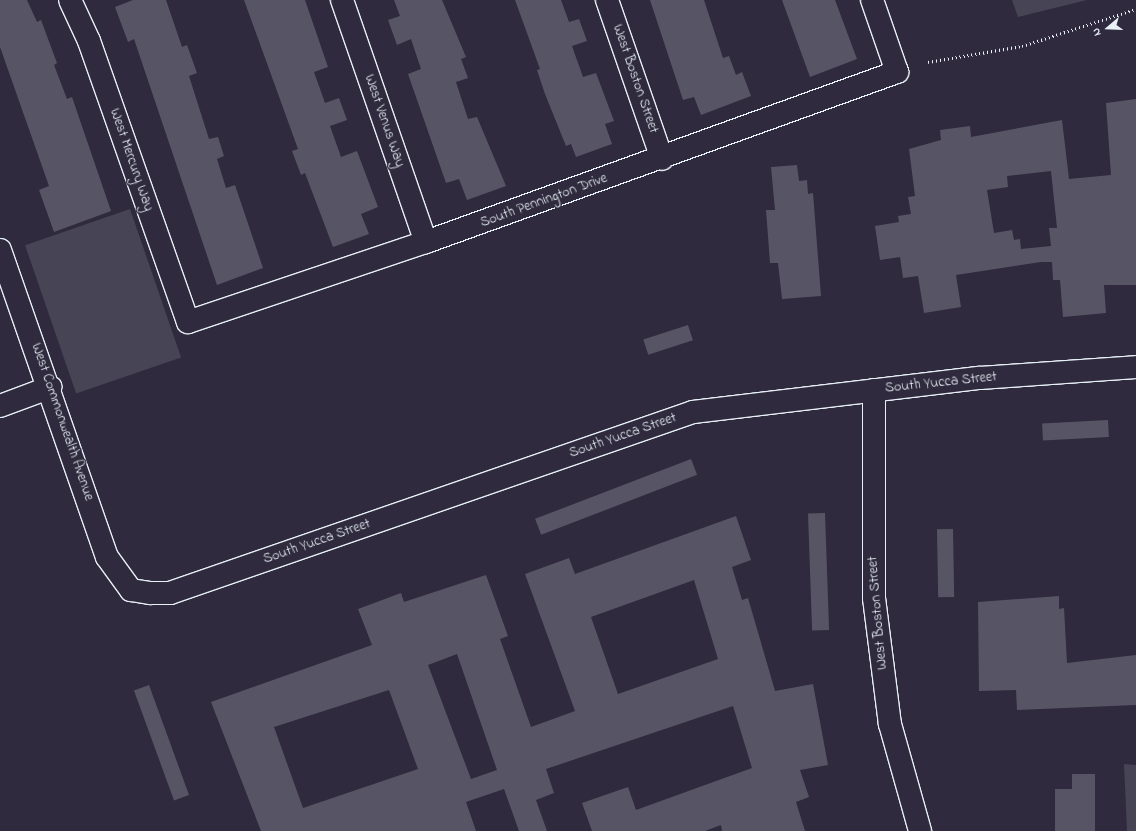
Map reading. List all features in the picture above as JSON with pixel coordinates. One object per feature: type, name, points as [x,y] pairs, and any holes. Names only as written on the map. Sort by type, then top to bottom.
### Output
[{"type":"street","name":"West Mercury Way","points":[[70,0],[89,41],[188,322]]},
{"type":"street","name":"West Venus Way","points":[[342,0],[426,242]]},
{"type":"street","name":"West Boston Street","points":[[607,0],[662,159]]},
{"type":"street","name":"South Pennington Drive","points":[[188,322],[426,242],[662,159],[897,72],[872,0]]},
{"type":"street","name":"West Commonwealth Avenue","points":[[0,250],[51,387],[108,557],[131,590]]},
{"type":"street","name":"South Yucca Street","points":[[131,590],[170,592],[693,412],[874,390],[1136,367]]},
{"type":"street","points":[[0,406],[51,387]]},
{"type":"street","name":"West Boston Street","points":[[874,390],[874,598],[890,724],[920,831]]},
{"type":"path","points":[[928,62],[1022,46],[1136,9]]},
{"type":"shaded area","points":[[1012,0],[1087,0],[1018,17]]},
{"type":"shaded area","points":[[130,209],[181,357],[76,394],[25,245]]},
{"type":"shaded area","points":[[1124,764],[1136,765],[1136,831],[1127,831]]},
{"type":"building","points":[[0,0],[27,0],[37,22],[41,20],[57,63],[54,65],[67,99],[72,97],[111,211],[54,232],[39,190],[49,186],[0,47]]},
{"type":"building","points":[[133,0],[166,0],[182,47],[187,45],[197,73],[189,76],[209,139],[218,137],[224,156],[217,159],[226,188],[235,185],[263,268],[217,285],[134,39],[128,42],[115,7]]},
{"type":"building","points":[[244,0],[305,0],[328,67],[314,72],[325,103],[339,98],[347,120],[330,126],[341,157],[357,151],[378,207],[361,214],[369,234],[333,247],[305,173],[301,175],[292,151],[298,149]]},
{"type":"building","points":[[394,0],[442,0],[466,57],[461,59],[468,78],[456,82],[468,119],[477,117],[506,186],[467,200],[459,179],[446,183],[408,74],[421,69],[411,39],[397,45],[388,20],[400,16]]},
{"type":"building","points":[[515,0],[561,0],[569,22],[579,19],[587,41],[572,46],[583,77],[596,73],[614,121],[605,124],[612,144],[576,157],[571,144],[566,146],[545,94],[537,70],[540,69]]},
{"type":"building","points":[[650,0],[704,0],[723,58],[729,56],[736,75],[742,72],[751,96],[701,115],[694,97],[683,100]]},
{"type":"building","points":[[782,0],[835,0],[857,59],[810,77]]},
{"type":"building","points":[[1136,99],[1136,285],[1104,285],[1106,313],[1063,317],[1060,280],[1053,280],[1052,262],[1041,262],[956,275],[961,307],[924,313],[918,276],[903,278],[900,257],[880,260],[875,226],[899,222],[898,216],[911,214],[908,197],[915,196],[909,149],[941,140],[940,130],[970,126],[971,137],[1062,120],[1069,179],[1111,175],[1106,103]],"holes":[[[1051,171],[1057,228],[1049,228],[1051,246],[1021,249],[1020,239],[1014,240],[1012,230],[994,233],[987,190],[1008,187],[1007,176]]]},
{"type":"building","points":[[797,165],[799,181],[807,180],[808,194],[813,193],[821,296],[782,299],[778,263],[770,263],[766,210],[775,210],[771,167]]},
{"type":"building","points":[[688,325],[693,340],[648,355],[643,340]]},
{"type":"building","points":[[1108,420],[1109,437],[1043,440],[1042,423]]},
{"type":"building","points":[[691,459],[697,475],[541,535],[535,519]]},
{"type":"building","points":[[825,513],[829,630],[812,631],[808,514]]},
{"type":"building","points":[[736,516],[751,560],[732,567],[742,600],[748,598],[775,691],[813,684],[828,765],[800,770],[809,797],[796,802],[805,831],[722,831],[721,825],[705,831],[592,831],[582,803],[628,787],[636,810],[752,768],[733,706],[546,769],[554,793],[536,800],[547,831],[519,831],[504,789],[466,802],[476,831],[261,831],[211,702],[372,645],[358,609],[401,593],[404,602],[486,575],[508,636],[500,639],[531,727],[575,711],[525,574],[569,558],[575,574]],"holes":[[[694,580],[718,659],[618,694],[591,617]],[[457,654],[497,770],[471,779],[428,665]],[[389,690],[418,769],[303,808],[274,727]]]},
{"type":"building","points":[[937,529],[953,529],[954,597],[938,597]]},
{"type":"building","points":[[1059,596],[1059,609],[1064,608],[1067,663],[1136,655],[1136,705],[1017,710],[1016,690],[979,691],[978,602]]},
{"type":"building","points":[[149,685],[189,795],[174,800],[134,690]]},
{"type":"building","points":[[1072,774],[1095,774],[1095,831],[1055,831],[1055,789],[1072,789]]}]
